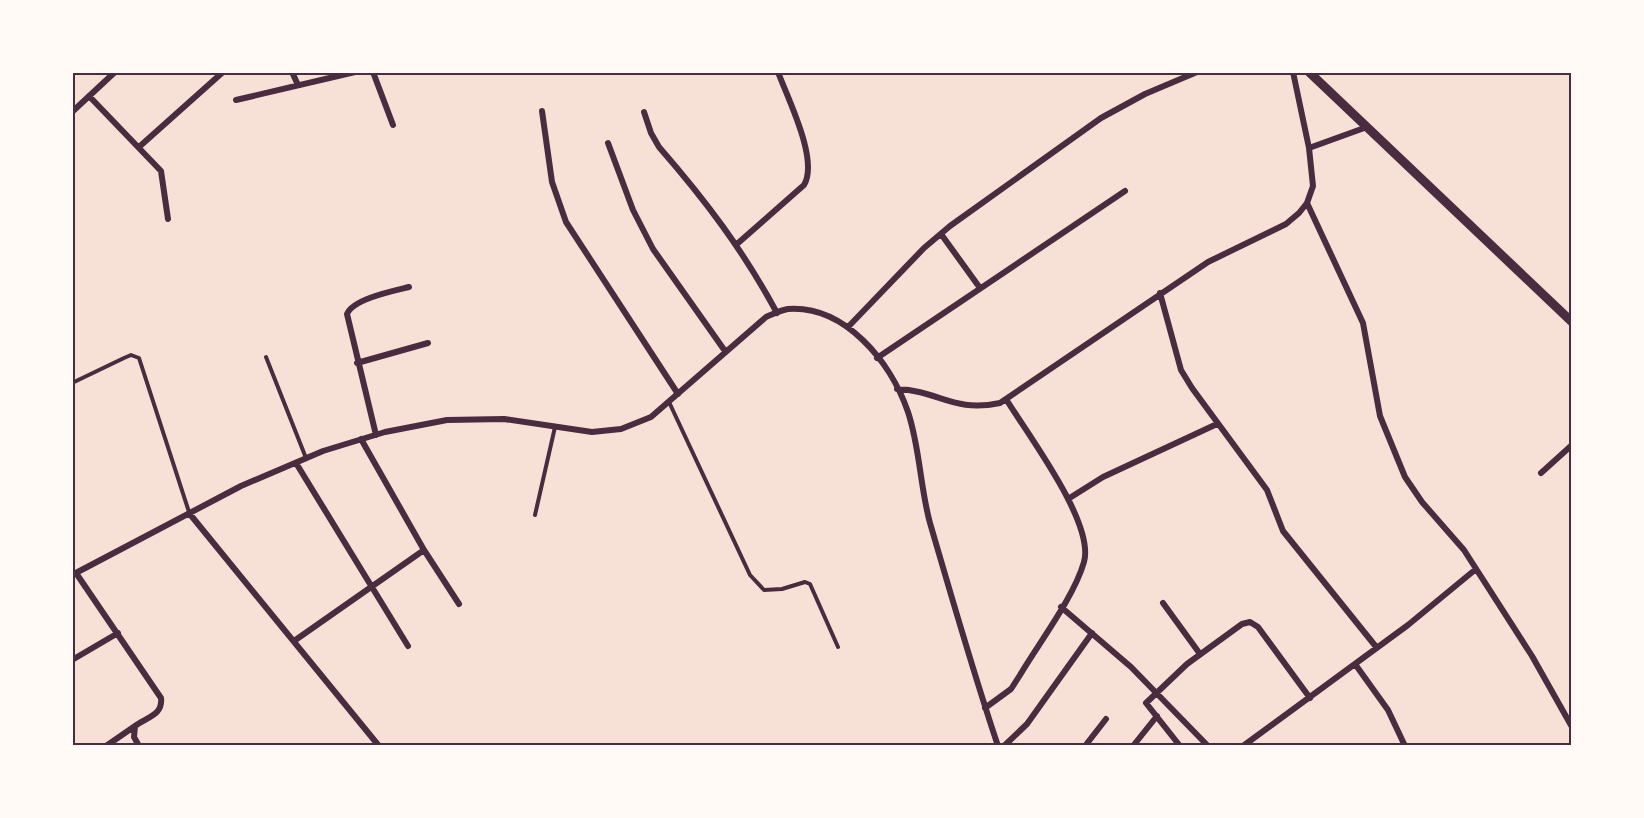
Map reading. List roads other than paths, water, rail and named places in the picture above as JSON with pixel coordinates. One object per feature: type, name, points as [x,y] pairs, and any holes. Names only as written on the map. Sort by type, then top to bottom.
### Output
[{"type":"street","points":[[72,112],[115,72]]},
{"type":"street","points":[[139,147],[223,72]]},
{"type":"street","points":[[292,72],[298,85]]},
{"type":"street","points":[[236,100],[355,72]]},
{"type":"street","points":[[373,72],[393,125]]},
{"type":"street","points":[[737,244],[804,185],[809,176],[807,154],[778,72]]},
{"type":"street","points":[[849,326],[940,234],[1101,118],[1145,94],[1197,72]]},
{"type":"street","points":[[897,389],[915,390],[969,407],[1006,399],[1208,261],[1286,224],[1307,202],[1313,186],[1309,148],[1293,72]]},
{"type":"street","points":[[1309,72],[1572,322]]},
{"type":"street","points":[[89,96],[139,147],[163,176],[168,219]]},
{"type":"street","points":[[542,111],[552,182],[566,222],[678,394]]},
{"type":"street","points":[[644,112],[651,133],[659,147],[751,263],[777,313]]},
{"type":"street","points":[[1309,148],[1368,127]]},
{"type":"street","points":[[608,143],[633,210],[653,249],[725,351]]},
{"type":"street","points":[[877,358],[1125,191]]},
{"type":"street","points":[[1307,202],[1363,323],[1380,416],[1405,477],[1422,502],[1446,528],[1476,569],[1532,656],[1572,727]]},
{"type":"street","points":[[940,234],[980,288]]},
{"type":"street","points":[[376,435],[347,322],[349,309],[362,301],[409,287]]},
{"type":"street","points":[[1160,292],[1181,370],[1217,424],[1267,490],[1283,531],[1377,648]]},
{"type":"street","points":[[106,746],[158,712],[162,706],[161,698],[118,633],[74,574],[241,486],[306,459],[376,435],[447,420],[504,419],[592,432],[621,429],[651,417],[766,317],[786,309],[805,310],[849,326],[890,373],[908,411],[925,506],[998,746]]},
{"type":"street","points":[[357,363],[428,343]]},
{"type":"street","points":[[985,708],[1011,689],[1078,578],[1086,546],[1083,530],[1068,499],[1006,399]]},
{"type":"street","points":[[1068,499],[1102,477],[1217,424]]},
{"type":"street","points":[[361,439],[424,550],[459,604]]},
{"type":"street","points":[[1540,473],[1572,445]]},
{"type":"street","points":[[296,463],[408,646]]},
{"type":"street","points":[[189,513],[379,746]]},
{"type":"street","points":[[294,641],[424,550]]},
{"type":"street","points":[[1243,746],[1377,648],[1476,569]]},
{"type":"street","points":[[1162,603],[1200,654]]},
{"type":"street","points":[[1061,608],[1157,692],[1208,746]]},
{"type":"street","points":[[1180,746],[1146,705],[1157,692],[1200,654],[1242,624],[1250,622],[1258,627],[1310,698]]},
{"type":"street","points":[[72,660],[118,633]]},
{"type":"street","points":[[1004,746],[1027,724],[1092,633]]},
{"type":"street","points":[[1355,664],[1388,710],[1405,746]]},
{"type":"street","points":[[1133,746],[1157,716]]},
{"type":"street","points":[[1085,746],[1106,719]]},
{"type":"street","points":[[135,726],[134,737],[139,746]]},
{"type":"lane","points":[[72,383],[124,357],[131,355],[139,358],[189,513]]},
{"type":"lane","points":[[266,357],[306,459]]},
{"type":"lane","points":[[669,402],[750,575],[764,590],[774,591],[799,584],[810,584],[838,647]]},
{"type":"lane","points":[[535,515],[555,426]]}]
